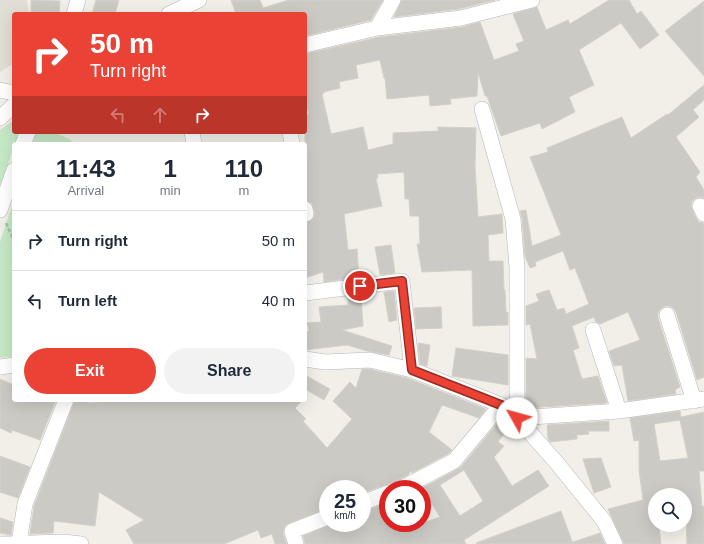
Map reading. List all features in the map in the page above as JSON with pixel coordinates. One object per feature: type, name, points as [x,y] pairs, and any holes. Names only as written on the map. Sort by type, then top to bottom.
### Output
[{"type":"street","points":[[75,12],[78,0]]},
{"type":"street","points":[[173,12],[199,0]]},
{"type":"street","points":[[377,28],[394,0]]},
{"type":"street","points":[[307,45],[377,28],[461,18],[532,0]]},
{"type":"street","points":[[0,90],[12,93]]},
{"type":"street","points":[[0,118],[12,107]]},
{"type":"street","points":[[482,109],[513,219],[517,267],[517,418]]},
{"type":"street","points":[[1,214],[12,177]]},
{"type":"street","points":[[307,293],[402,281],[412,370]]},
{"type":"street","points":[[517,418],[619,411],[699,400],[667,315]]},
{"type":"street","points":[[593,330],[619,411]]},
{"type":"street","points":[[307,359],[325,362],[370,360],[412,370],[501,405],[517,418],[556,462],[604,521],[615,544]]},
{"type":"street","points":[[0,367],[12,365]]},
{"type":"street","points":[[19,543],[25,504],[65,402]]},
{"type":"street","points":[[417,480],[454,460],[501,405]]},
{"type":"street","points":[[296,544],[292,531],[319,520]]},
{"type":"street","points":[[0,544],[63,542],[81,544]]},
{"type":"path","points":[[1,214],[12,237]]},
{"type":"shaded area","points":[[0,0],[27,0],[29,12],[12,12],[12,64],[0,72]]},
{"type":"green space","points":[[12,121],[12,134],[18,134],[18,136],[16,142],[12,142],[12,153],[0,186],[0,130]]},
{"type":"green space","points":[[34,134],[58,134],[71,140],[72,142],[32,142]]},
{"type":"green space","points":[[12,206],[12,356],[0,358],[0,242]]},
{"type":"building","points":[[31,0],[60,1],[59,12],[31,12]]},
{"type":"building","points":[[96,0],[119,0],[116,12],[93,12]]},
{"type":"building","points":[[231,0],[260,0],[263,8],[289,0],[383,0],[371,20],[307,36],[307,12],[235,12]]},
{"type":"building","points":[[402,0],[495,0],[459,9],[394,17]]},
{"type":"building","points":[[609,0],[629,0],[637,14],[641,11],[659,35],[640,49],[621,23],[579,50],[594,85],[569,97],[575,112],[542,129],[540,123],[501,136],[487,96],[485,96],[478,72],[477,96],[450,99],[451,104],[430,106],[429,95],[387,99],[385,78],[380,60],[356,65],[358,78],[339,82],[340,88],[324,92],[322,94],[331,134],[363,127],[368,150],[393,144],[393,133],[438,131],[438,127],[476,128],[475,166],[478,217],[502,214],[503,233],[488,235],[489,261],[503,261],[504,290],[506,313],[508,312],[508,325],[473,326],[472,270],[422,272],[417,244],[420,244],[419,216],[410,216],[409,199],[405,199],[404,172],[377,174],[378,178],[376,179],[382,206],[344,214],[348,250],[357,249],[359,277],[324,282],[323,272],[307,277],[307,222],[312,220],[315,213],[312,203],[307,201],[307,142],[305,142],[305,134],[307,134],[307,114],[309,114],[307,105],[307,54],[379,37],[462,27],[480,22],[494,60],[519,51],[516,44],[524,41],[513,14],[537,7],[546,30],[568,20],[570,24]]},
{"type":"building","points":[[704,1],[704,76],[665,31]]},
{"type":"building","points":[[704,85],[704,100],[693,110],[699,117],[676,137],[700,172],[696,177],[704,190],[704,198],[696,198],[692,201],[691,206],[699,222],[704,223],[704,377],[697,380],[676,312],[673,308],[665,306],[660,309],[658,318],[680,387],[675,390],[676,394],[628,401],[622,365],[614,366],[609,351],[640,340],[628,312],[600,324],[596,322],[594,317],[572,326],[579,348],[573,350],[582,379],[598,376],[607,403],[526,408],[526,358],[537,359],[530,324],[526,325],[526,306],[539,301],[536,294],[549,290],[557,310],[564,308],[566,314],[589,304],[575,268],[570,270],[563,251],[535,262],[536,266],[530,268],[525,256],[522,218],[520,211],[526,210],[532,246],[561,235],[530,157],[548,152],[547,148],[622,117],[631,138],[667,114],[668,115]]},
{"type":"building","points":[[391,245],[395,273],[380,275],[375,247]]},
{"type":"building","points":[[394,291],[397,320],[389,322],[384,292]]},
{"type":"building","points":[[361,295],[363,326],[342,330],[392,346],[389,355],[367,351],[347,345],[307,350],[307,332],[309,331],[307,323],[321,322],[319,307],[348,305],[348,297]]},
{"type":"building","points":[[441,307],[442,328],[416,329],[414,308]]},
{"type":"building","points":[[418,343],[430,345],[427,366],[420,364]]},
{"type":"building","points":[[456,348],[508,355],[508,385],[452,376]]},
{"type":"building","points":[[362,369],[369,369],[407,378],[486,409],[479,418],[442,405],[429,432],[452,450],[448,454],[412,473],[411,471],[408,475],[397,480],[379,480],[379,487],[371,490],[371,480],[319,480],[319,511],[285,526],[283,533],[287,544],[275,544],[272,534],[261,538],[258,530],[224,544],[134,544],[126,530],[144,520],[99,492],[95,526],[54,521],[53,533],[30,534],[34,506],[74,402],[301,402],[295,408],[306,419],[303,421],[327,448],[352,419],[333,401],[350,382],[356,388]]},
{"type":"building","points":[[307,376],[330,389],[324,400],[307,390]]},
{"type":"building","points":[[0,379],[12,384],[12,402],[55,402],[40,440],[12,430],[11,433],[0,428]]},
{"type":"building","points":[[680,411],[681,417],[704,412],[704,471],[699,471],[702,507],[704,506],[704,544],[687,544],[687,532],[692,532],[692,488],[648,488],[648,532],[660,532],[661,544],[624,544],[608,509],[643,500],[639,470],[639,440],[634,441],[630,418]],"holes":[[[680,420],[688,458],[660,461],[654,424]]]},
{"type":"building","points":[[501,419],[512,427],[510,429],[508,428],[498,442],[504,446],[494,457],[512,486],[538,470],[549,486],[464,540],[466,544],[305,544],[303,536],[319,530],[319,532],[371,532],[371,509],[379,506],[379,532],[431,532],[431,520],[440,517],[431,502],[431,483],[461,467]],"holes":[[[464,470],[483,501],[460,516],[440,485]]]},
{"type":"building","points":[[609,421],[609,431],[588,431],[589,434],[577,435],[577,439],[550,442],[548,439],[547,425]]},
{"type":"building","points":[[0,456],[30,467],[18,498],[0,492]]},
{"type":"building","points":[[601,458],[611,487],[594,493],[583,459]]},
{"type":"building","points":[[561,511],[573,544],[476,543]]},
{"type":"building","points":[[0,518],[13,522],[11,535],[0,533]]},
{"type":"building","points":[[600,533],[605,544],[573,544],[573,542]]},
{"type":"route","points":[[360,286],[402,281],[412,370],[501,405],[517,418]]}]
